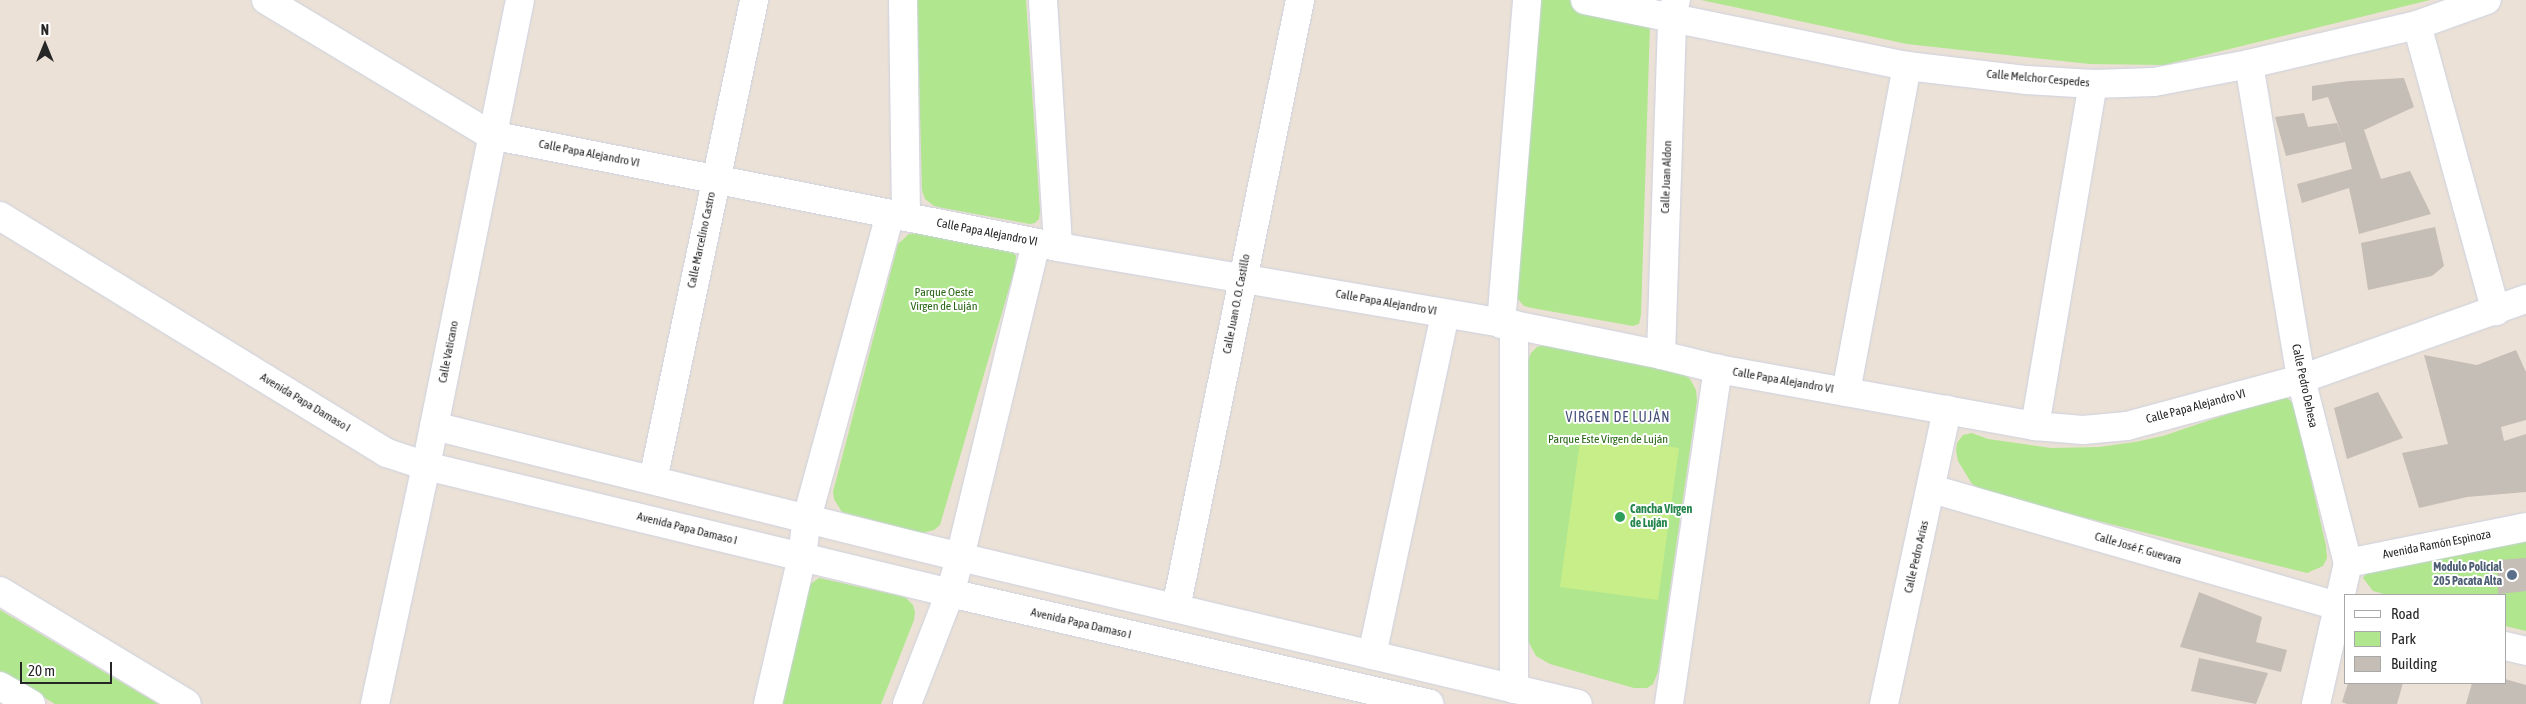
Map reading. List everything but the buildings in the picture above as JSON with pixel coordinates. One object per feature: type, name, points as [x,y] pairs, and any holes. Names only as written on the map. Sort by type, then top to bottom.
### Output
[{"type":"street","name":"Calle Papa Alejandro VI","points":[[266,0],[491,135],[1047,245],[1507,325],[1661,355],[1718,369],[2035,426],[2083,430],[2127,426],[2301,379],[2526,299]]},
{"type":"street","name":"Calle Vaticano","points":[[375,704],[426,466],[491,135],[520,0]]},
{"type":"street","name":"Calle Marcelino Castro","points":[[653,480],[714,179],[754,0]]},
{"type":"street","points":[[768,704],[802,557],[807,518],[898,215],[903,0]]},
{"type":"street","points":[[907,704],[950,593],[1047,245],[1042,0]]},
{"type":"street","name":"Calle Juan O. O. Castillo","points":[[1176,608],[1300,0]]},
{"type":"street","points":[[1514,689],[1507,325],[1527,0]]},
{"type":"street","name":"Calle Melchor Cespedes","points":[[1585,0],[1674,8],[1907,66],[2027,80],[2093,84],[2154,82],[2249,64],[2417,25],[2487,0]]},
{"type":"street","name":"Calle Juan Aldon","points":[[1661,355],[1674,8]]},
{"type":"street","points":[[2417,25],[2496,311]]},
{"type":"street","name":"Calle Pedro Dehesa","points":[[2249,64],[2301,379],[2348,563],[2342,607],[2316,704]]},
{"type":"street","points":[[1846,392],[1907,66]]},
{"type":"street","points":[[2035,426],[2093,84]]},
{"type":"street","name":"Avenida Papa Damaso I","points":[[0,216],[387,453],[426,466],[950,593],[1429,704]]},
{"type":"street","points":[[1372,655],[1445,314]]},
{"type":"street","points":[[1669,704],[1718,369]]},
{"type":"street","name":"Calle Pedro Arias","points":[[1884,704],[1932,489],[1947,410]]},
{"type":"street","points":[[434,426],[960,556],[1578,704]]},
{"type":"street","name":"Calle José F. Guevara","points":[[1932,489],[2342,607]]},
{"type":"street","name":"Avenida Ramón Espinoza","points":[[2348,563],[2526,527]]},
{"type":"street","points":[[0,591],[187,704]]},
{"type":"street","points":[[2506,646],[2526,651]]},
{"type":"street","points":[[0,686],[30,704]]},
{"type":"green space","points":[[917,0],[1026,0],[1040,211],[1039,219],[1035,223],[1030,224],[943,208],[934,206],[925,199],[922,190]]},
{"type":"green space","points":[[1539,0],[1583,0],[1650,23],[1641,315],[1639,324],[1633,326],[1532,308],[1524,306],[1516,297]]},
{"type":"green space","points":[[1701,0],[2430,0],[2164,65],[2090,64],[1907,44]]},
{"type":"green space","name":"Parque Oeste Virgen de Luján","points":[[921,233],[1011,250],[1016,256],[1015,268],[940,525],[934,530],[922,533],[842,512],[834,499],[833,492],[898,244],[909,234]]},
{"type":"green space","name":"Parque Este Virgen de Luján","points":[[1548,344],[1681,372],[1690,379],[1696,390],[1697,401],[1658,672],[1653,684],[1647,688],[1634,688],[1550,664],[1536,656],[1528,641],[1527,363],[1531,353],[1537,347]]},
{"type":"green space","points":[[2286,397],[2294,404],[2326,546],[2327,558],[2323,566],[2307,573],[1990,494],[1972,484],[1958,461],[1956,451],[1957,443],[1963,435],[1972,433],[1988,439],[2051,448],[2099,447],[2135,442],[2163,436],[2272,399]]},
{"type":"green space","name":"Cancha Virgen de Luján","points":[[1581,434],[1679,448],[1658,600],[1560,587]]},
{"type":"green space","points":[[2526,536],[2526,631],[2506,626],[2506,594],[2384,594],[2373,591],[2363,578],[2374,564]]},
{"type":"green space","points":[[819,578],[896,595],[906,598],[913,605],[915,612],[914,620],[881,704],[779,704],[809,585]]},
{"type":"green space","points":[[0,610],[158,704],[55,704],[0,671]]},
{"type":"place","name":"Cancha Virgen de Luján","points":[[1620,517]]},
{"type":"place","name":"Modulo Policial 205 Pacata Alta","points":[[2512,575]]},
{"type":"district","name":"VIRGEN DE LUJÁN","points":[[1618,417]]}]
